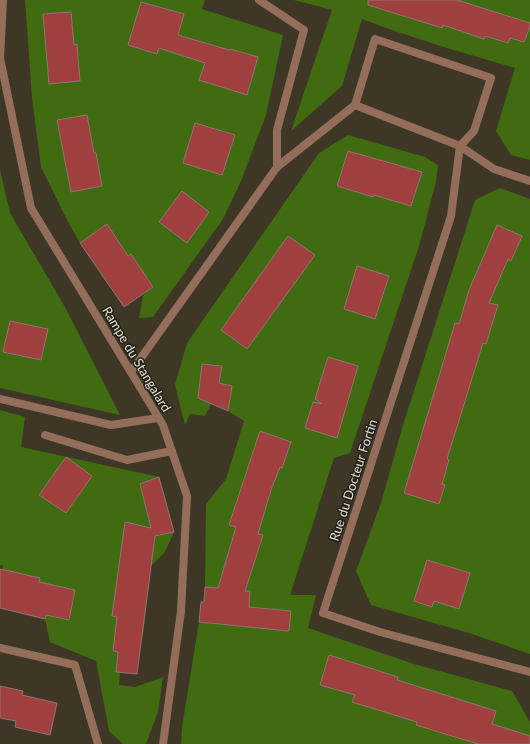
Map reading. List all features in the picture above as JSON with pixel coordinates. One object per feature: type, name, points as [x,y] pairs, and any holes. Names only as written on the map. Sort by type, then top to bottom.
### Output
[{"type":"street","name":"Rampe du Stangalard","points":[[3,0],[0,58],[31,208],[163,426],[187,496],[181,611],[163,744]]},
{"type":"street","points":[[259,0],[304,30],[277,130],[277,167]]},
{"type":"street","points":[[131,372],[277,167],[355,104],[376,39],[491,78],[474,131],[460,146]]},
{"type":"street","points":[[355,104],[460,146],[494,168],[530,181]]},
{"type":"street","name":"Rue du Docteur Fortin","points":[[460,146],[451,216],[323,613],[380,632],[530,672]]},
{"type":"street","points":[[0,399],[111,425],[158,418]]},
{"type":"street","points":[[45,435],[127,460],[172,451]]},
{"type":"street","points":[[0,648],[74,665],[98,744]]},
{"type":"green space","points":[[25,0],[205,0],[202,9],[283,35],[266,115],[241,181],[223,219],[153,317],[139,318],[143,295],[153,287],[131,255],[128,256],[107,225],[80,243],[41,167],[32,98]]},
{"type":"green space","points":[[294,0],[530,0],[530,160],[511,155],[496,131],[515,68],[419,39],[362,19],[342,86],[291,131],[332,10]]},
{"type":"green space","points":[[348,135],[425,157],[438,165],[436,182],[419,246],[350,453],[334,458],[290,595],[316,595],[308,628],[414,664],[512,691],[530,722],[530,744],[181,744],[182,727],[199,622],[247,627],[250,592],[205,587],[206,504],[226,479],[244,421],[228,411],[211,404],[205,416],[190,414],[185,425],[175,385],[187,343],[319,153]]},
{"type":"green space","points":[[0,170],[10,213],[65,307],[120,415],[0,388]]},
{"type":"green space","points":[[500,188],[530,199],[530,654],[469,633],[371,605],[356,571],[381,503],[403,425],[475,200]]},
{"type":"green space","points":[[0,410],[25,417],[21,447],[159,477],[174,532],[165,552],[151,566],[143,635],[116,631],[113,651],[118,652],[120,672],[119,685],[135,687],[163,677],[158,712],[146,744],[123,744],[109,731],[96,661],[50,642],[39,582],[40,578],[3,570],[3,566],[0,565]]},
{"type":"building","points":[[368,0],[457,0],[530,23],[530,27],[524,42],[510,38],[508,43],[485,36],[484,39],[443,25],[442,28],[368,5]]},
{"type":"building","points":[[141,2],[184,14],[178,35],[258,57],[247,95],[199,80],[205,63],[159,48],[157,54],[128,45]]},
{"type":"building","points":[[71,12],[74,45],[77,44],[80,81],[49,84],[43,14]]},
{"type":"building","points":[[87,115],[102,186],[71,192],[57,120]]},
{"type":"building","points":[[195,123],[235,135],[222,175],[183,163]]},
{"type":"building","points":[[348,151],[422,172],[411,206],[374,195],[373,197],[337,186]]},
{"type":"building","points":[[182,191],[209,212],[187,243],[159,222]]},
{"type":"building","points":[[107,224],[128,256],[131,254],[153,287],[124,307],[80,243]]},
{"type":"building","points":[[497,225],[522,236],[511,261],[508,259],[489,303],[498,305],[486,344],[483,343],[447,459],[449,460],[442,484],[445,485],[439,504],[404,493],[455,323],[459,324],[469,290]]},
{"type":"building","points":[[288,236],[315,255],[247,349],[221,330]]},
{"type":"building","points":[[357,266],[389,276],[375,319],[344,309]]},
{"type":"building","points":[[10,321],[48,329],[41,360],[3,352]]},
{"type":"building","points":[[328,357],[358,366],[337,438],[305,428],[313,402],[322,404],[315,399]]},
{"type":"building","points":[[202,364],[222,366],[219,383],[232,386],[228,411],[198,398]]},
{"type":"building","points":[[260,431],[291,442],[282,468],[280,467],[271,490],[258,534],[263,535],[245,591],[250,591],[249,607],[291,611],[289,631],[199,622],[201,602],[204,602],[205,587],[218,588],[236,527],[229,525]]},
{"type":"building","points":[[66,457],[92,476],[66,513],[39,495]]},
{"type":"building","points":[[159,477],[174,532],[155,536],[137,674],[116,672],[118,652],[113,651],[117,617],[112,616],[125,522],[151,528],[140,484]]},
{"type":"building","points":[[427,560],[470,573],[459,609],[434,601],[432,607],[414,601]]},
{"type":"building","points":[[0,569],[40,578],[39,582],[75,590],[69,620],[46,615],[45,619],[0,608]]},
{"type":"building","points":[[329,655],[398,677],[397,680],[496,711],[492,724],[530,736],[530,744],[478,744],[416,725],[417,722],[352,702],[355,695],[320,685]]},
{"type":"building","points":[[0,686],[23,691],[22,695],[57,703],[50,735],[15,727],[16,721],[0,718]]}]
